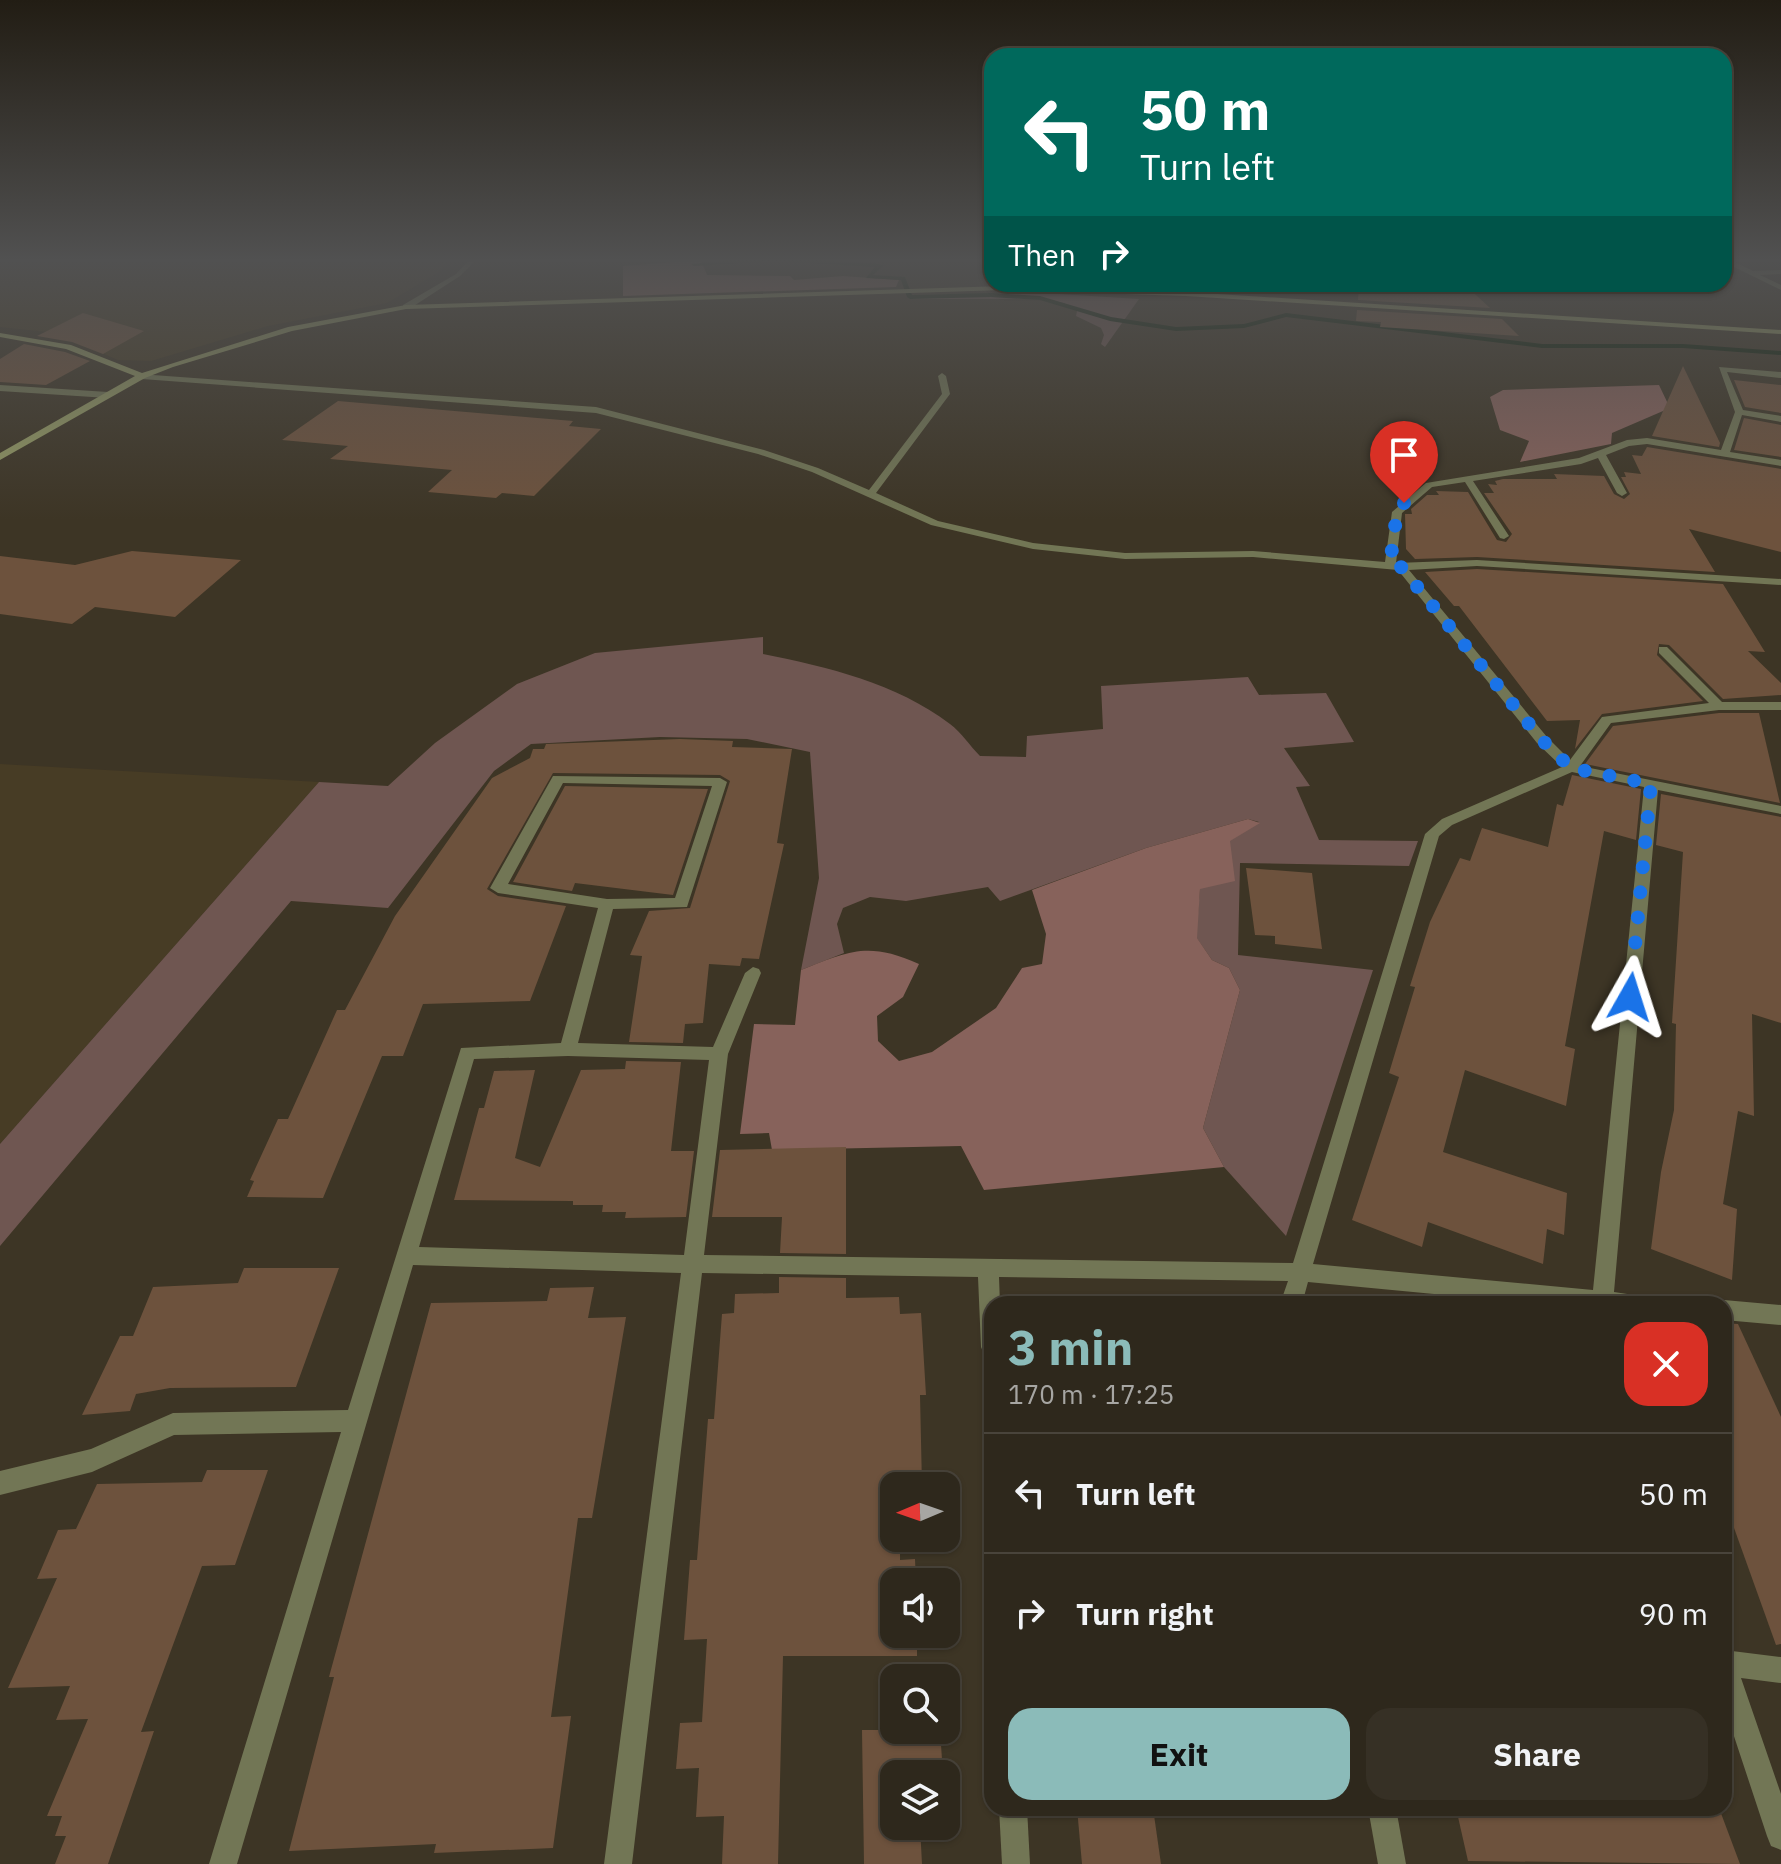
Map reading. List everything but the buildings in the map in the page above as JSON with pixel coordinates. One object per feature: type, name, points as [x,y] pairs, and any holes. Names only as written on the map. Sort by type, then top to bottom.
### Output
[{"type":"street","points":[[62,346],[142,376],[596,410],[761,452],[935,523],[1033,546],[1125,556],[1253,554],[1395,565],[1477,563],[1781,582]]},
{"type":"street","points":[[0,457],[142,376],[227,346]]},
{"type":"street","points":[[1724,454],[1739,412],[1722,369],[1781,375]]},
{"type":"street","points":[[870,495],[946,394],[942,376]]},
{"type":"street","points":[[0,388],[108,395]]},
{"type":"street","points":[[1739,412],[1781,419]]},
{"type":"street","points":[[1781,463],[1647,441],[1627,443],[1581,461],[1429,485],[1397,512],[1395,565],[1542,740],[1571,768],[1781,810]]},
{"type":"street","points":[[1600,453],[1622,493]]},
{"type":"street","points":[[1468,480],[1504,536]]},
{"type":"street","points":[[1663,650],[1719,706]]},
{"type":"street","points":[[1293,1296],[1432,834],[1447,822],[1571,768],[1607,720],[1719,706],[1781,706]]},
{"type":"street","points":[[558,779],[720,782],[681,903],[607,904],[498,888],[558,779]]},
{"type":"street","points":[[1602,1296],[1651,784]]},
{"type":"street","points":[[568,1049],[607,904]]},
{"type":"street","points":[[618,1864],[719,1054],[753,973]]},
{"type":"street","points":[[223,1864],[467,1053],[568,1049],[719,1054]]},
{"type":"street","points":[[407,1256],[695,1264],[1298,1272],[1540,1296]]},
{"type":"street","points":[[988,1268],[989,1296]]},
{"type":"street","points":[[1732,1311],[1781,1315]]},
{"type":"street","points":[[0,1483],[92,1460],[173,1424],[355,1421]]},
{"type":"street","points":[[1732,1665],[1781,1670]]},
{"type":"street","points":[[1732,1688],[1781,1836]]},
{"type":"street","points":[[1013,1816],[1016,1864]]},
{"type":"street","points":[[1383,1816],[1392,1864]]},
{"type":"shaded area","points":[[86,346],[201,346],[151,361],[118,360]]},
{"type":"shaded area","points":[[1659,385],[1670,408],[1612,433],[1611,444],[1520,462],[1529,441],[1500,430],[1490,397],[1503,390]]},
{"type":"shaded area","points":[[763,637],[763,654],[861,678],[929,710],[958,731],[980,756],[1026,757],[1027,736],[1103,729],[1101,686],[1248,677],[1259,695],[1326,693],[1354,742],[1284,748],[1310,786],[1296,787],[1319,840],[1418,841],[1409,866],[1240,863],[1238,955],[1373,970],[1286,1236],[1224,1167],[1203,1128],[1240,990],[1229,968],[1212,960],[1196,937],[1200,888],[1230,840],[1259,822],[1248,819],[1146,848],[1000,901],[988,887],[906,901],[870,897],[843,908],[837,924],[844,953],[801,970],[819,878],[810,752],[747,739],[660,737],[531,744],[494,771],[388,908],[291,901],[0,1246],[0,1144],[319,782],[388,786],[435,743],[517,684],[595,653]]},
{"type":"shaded area","points":[[0,764],[319,782],[0,1144]]},
{"type":"shaded area","points":[[1248,819],[1260,823],[1230,841],[1235,881],[1200,889],[1197,938],[1212,960],[1229,968],[1240,990],[1203,1128],[1224,1167],[984,1190],[961,1146],[772,1150],[769,1133],[740,1134],[754,1024],[795,1025],[801,970],[859,951],[886,953],[919,964],[903,997],[877,1016],[878,1041],[899,1061],[932,1052],[996,1008],[1022,968],[1042,964],[1046,934],[1032,890],[1146,848]]},
{"type":"waterway","points":[[1542,346],[1683,346],[1781,353]]},
{"type":"route","points":[[1404,503],[1397,512],[1390,564],[1401,567],[1542,740],[1571,768],[1651,784],[1630,997]]}]
